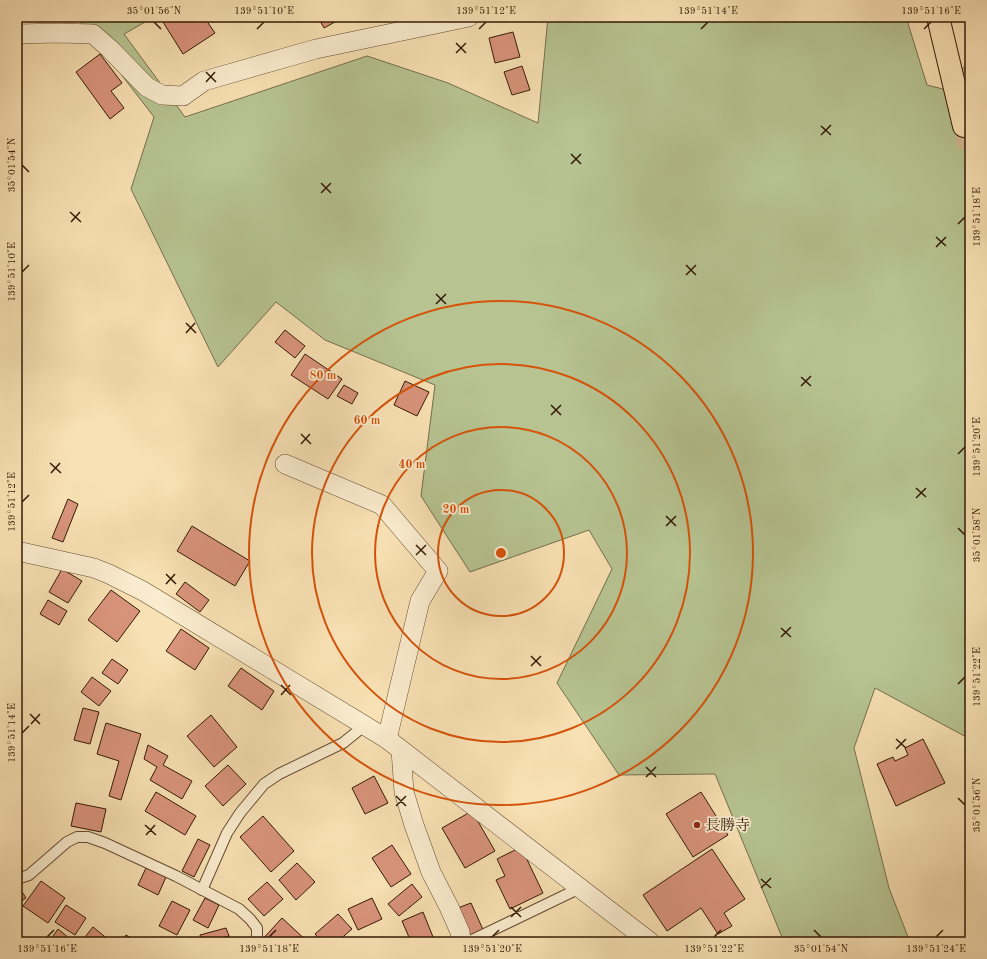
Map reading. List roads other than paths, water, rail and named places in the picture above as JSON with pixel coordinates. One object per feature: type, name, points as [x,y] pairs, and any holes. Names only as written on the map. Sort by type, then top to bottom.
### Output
[{"type":"highway","points":[[938,17],[964,126]]},
{"type":"highway","points":[[952,17],[970,90]]},
{"type":"street","points":[[17,34],[93,34],[110,49],[147,87],[162,95],[183,96],[204,81],[316,49],[468,17]]},
{"type":"street","points":[[285,464],[382,504],[438,571],[420,601],[394,744],[404,792],[414,825],[431,872],[460,932],[461,942]]},
{"type":"street","points":[[17,551],[94,568],[143,591],[394,744],[650,942]]},
{"type":"lane","points":[[202,890],[226,834],[240,813],[264,784],[279,774],[343,743],[364,726]]},
{"type":"lane","points":[[17,879],[29,875],[67,842],[77,837],[88,837],[105,843],[148,863],[238,909],[250,919],[257,928],[255,942]]},
{"type":"lane","points":[[468,942],[580,888]]},
{"type":"tunnel","points":[[964,126],[970,154]]},
{"type":"place","name":"長勝寺","points":[[697,825]]}]
